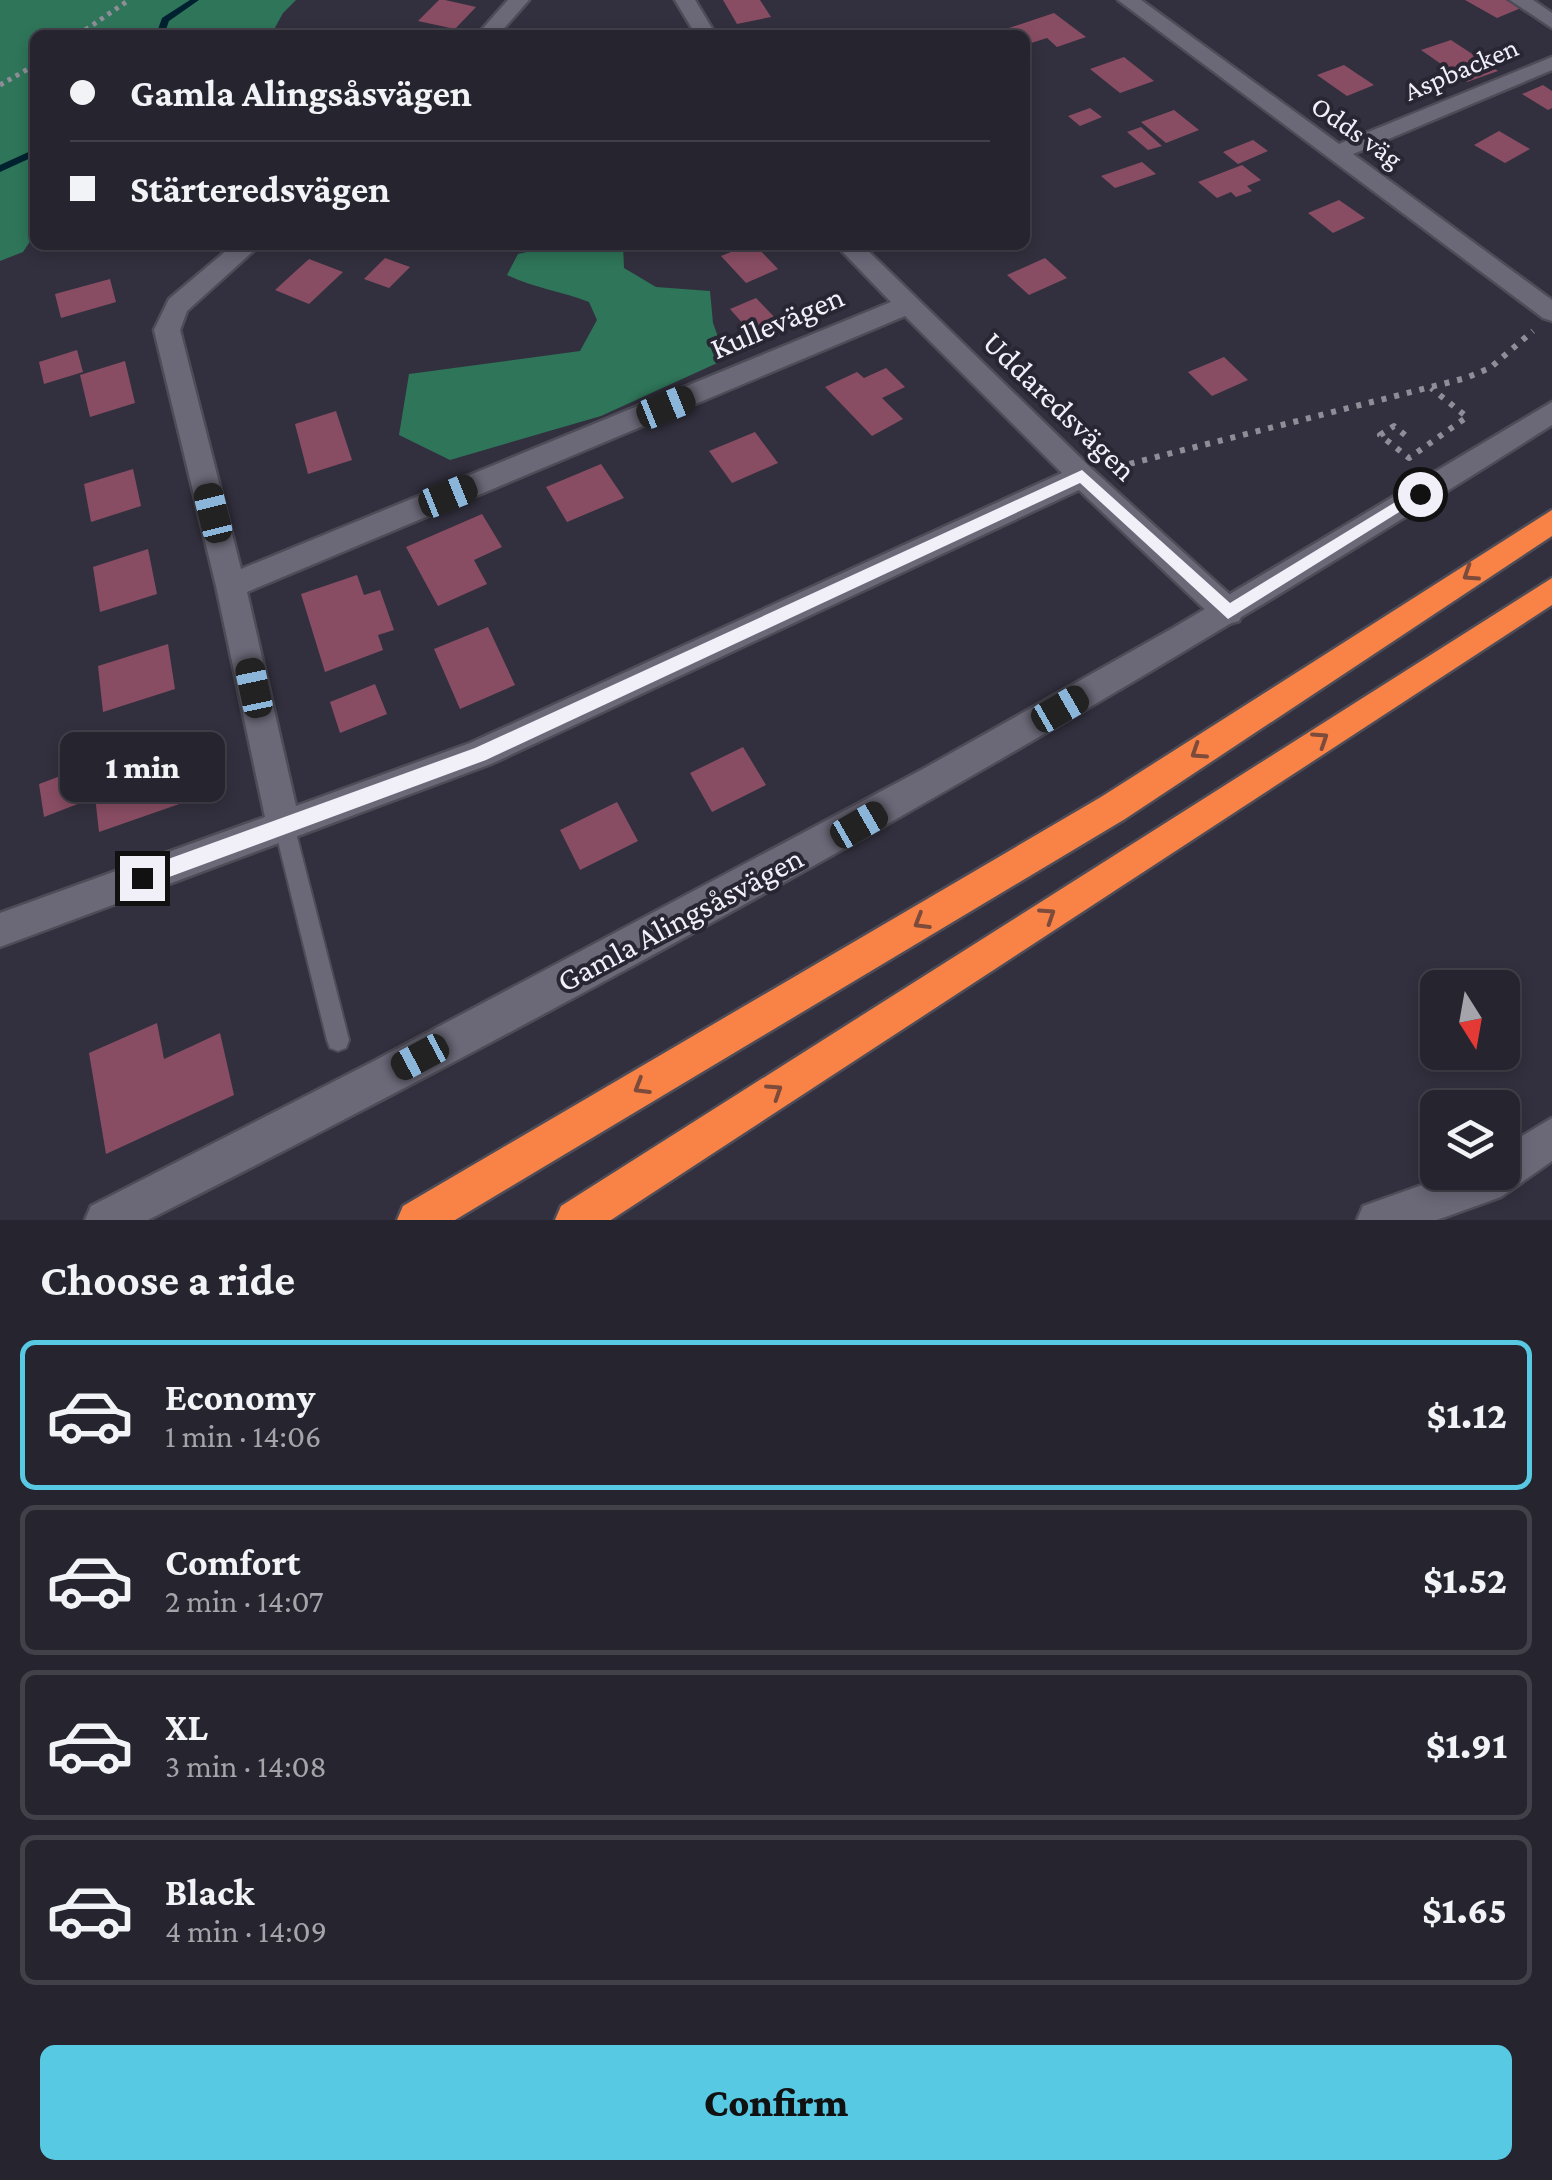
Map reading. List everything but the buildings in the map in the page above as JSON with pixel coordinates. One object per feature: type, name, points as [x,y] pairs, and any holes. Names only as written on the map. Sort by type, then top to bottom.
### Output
[{"type":"highway","points":[[417,1220],[1113,808],[1552,521]]},
{"type":"highway","points":[[575,1220],[1552,590]]},
{"type":"street","points":[[492,30],[520,0]]},
{"type":"street","points":[[685,0],[703,30]]},
{"type":"street","name":"Odds väg","points":[[1128,0],[1291,123],[1337,152],[1544,320]]},
{"type":"street","name":"Aspbacken","points":[[1520,0],[1552,22]]},
{"type":"street","name":"Aspbacken","points":[[1337,152],[1552,63]]},
{"type":"street","points":[[242,250],[178,305],[168,330],[284,825]]},
{"type":"street","name":"Uddaredsvägen","points":[[853,250],[905,306],[1228,612]]},
{"type":"street","name":"Kullevägen","points":[[231,586],[905,306]]},
{"type":"street","name":"Gamla Alingsåsvägen","points":[[105,1220],[859,825],[1228,612],[1552,412]]},
{"type":"street","points":[[0,930],[480,754],[1082,476]]},
{"type":"street","points":[[1520,1160],[1552,1138]]},
{"type":"street","points":[[1377,1220],[1466,1190]]},
{"type":"lane","points":[[284,825],[338,1040]]},
{"type":"path","points":[[85,30],[129,0]]},
{"type":"path","points":[[0,85],[30,68]]},
{"type":"path","points":[[1082,476],[1430,387],[1490,368],[1544,320]]},
{"type":"path","points":[[1405,435],[1394,426],[1380,435],[1409,458],[1467,418],[1430,387]]},
{"type":"green space","points":[[0,0],[296,0],[274,30],[30,30],[30,242],[23,252],[0,261]]},
{"type":"green space","points":[[536,250],[623,250],[624,268],[656,287],[710,291],[713,323],[726,359],[601,416],[450,460],[399,435],[409,374],[580,351],[597,320],[589,302],[507,275],[518,254]]},
{"type":"waterway","points":[[162,30],[165,20],[195,0]]},
{"type":"waterway","points":[[0,169],[30,154]]},
{"type":"route","points":[[142,878],[480,754],[1082,476],[1228,612],[1420,494]]}]
